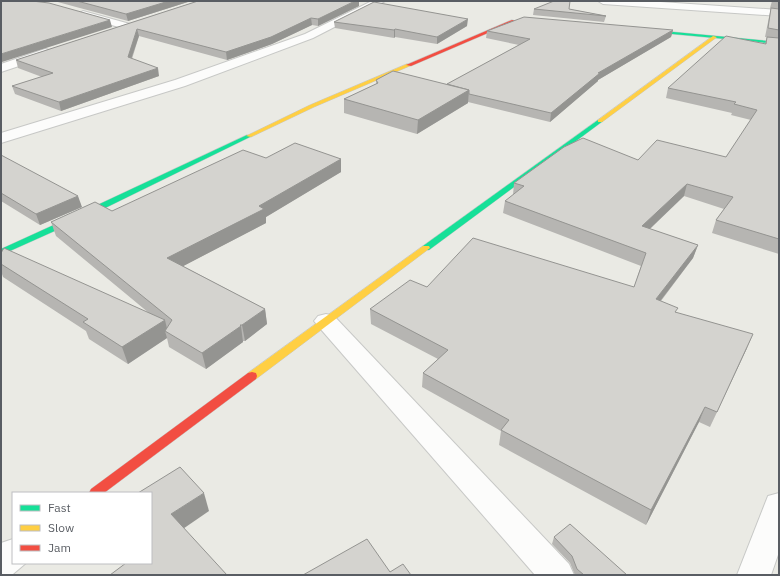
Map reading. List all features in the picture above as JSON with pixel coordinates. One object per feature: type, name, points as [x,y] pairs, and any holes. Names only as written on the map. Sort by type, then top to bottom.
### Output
[{"type":"street","points":[[1,138],[187,81],[309,36],[380,1]]},
{"type":"street","points":[[603,1],[779,13]]},
{"type":"street","points":[[74,12],[130,25],[111,31]]},
{"type":"street","points":[[1,252],[94,210],[312,106],[512,22],[523,19]]},
{"type":"street","points":[[630,29],[779,43]]},
{"type":"street","points":[[96,492],[326,321],[715,37]]},
{"type":"street","points":[[1,68],[52,51]]},
{"type":"street","points":[[326,321],[557,575]]},
{"type":"street","points":[[754,575],[779,506]]},
{"type":"street","points":[[1,563],[12,555]]},
{"type":"building","points":[[1,1],[32,1],[49,3],[110,20],[1,54]]},
{"type":"building","points":[[77,1],[169,1],[126,14]]},
{"type":"building","points":[[198,1],[355,1],[318,19],[311,18],[271,37],[226,52],[137,29],[128,57],[158,68],[59,102],[12,86],[53,73],[16,60]]},
{"type":"building","points":[[554,1],[570,1],[569,9],[606,16],[534,9]]},
{"type":"building","points":[[374,2],[468,19],[437,37],[395,29],[334,22]]},
{"type":"building","points":[[771,8],[779,9],[779,30],[768,28]]},
{"type":"building","points":[[524,17],[673,30],[598,73],[600,73],[551,113],[469,94],[469,90],[447,84],[530,39],[487,31]]},
{"type":"building","points":[[726,36],[766,44],[767,37],[779,38],[779,239],[716,220],[733,197],[687,184],[642,226],[698,245],[656,299],[678,308],[675,312],[753,334],[717,412],[705,407],[651,510],[501,430],[509,420],[423,373],[448,350],[370,309],[410,280],[427,287],[473,238],[634,287],[646,253],[505,201],[524,186],[514,183],[564,147],[583,138],[638,160],[657,140],[726,157],[757,110],[734,104],[736,102],[668,88]]},
{"type":"building","points":[[393,71],[469,90],[418,120],[344,99],[378,83],[376,80]]},
{"type":"building","points":[[295,143],[341,159],[259,206],[264,209],[167,258],[265,309],[202,353],[165,331],[172,320],[51,222],[95,202],[112,211],[243,150],[266,158]]},
{"type":"building","points":[[1,155],[78,196],[36,214],[1,193]]},
{"type":"building","points":[[4,248],[165,320],[122,347],[83,322],[88,319],[1,264],[1,253]]},
{"type":"building","points":[[180,467],[204,493],[171,514],[227,575],[110,575],[125,564],[152,564],[152,492],[140,492]]},
{"type":"building","points":[[570,524],[627,575],[584,575],[577,569],[572,556],[554,537]]},
{"type":"building","points":[[367,539],[390,572],[403,564],[411,575],[303,575]]},
{"type":"traffic: fast","points":[[642,30],[779,43]]},
{"type":"traffic: fast","points":[[426,248],[600,121]]},
{"type":"traffic: fast","points":[[1,252],[94,210],[249,136]]},
{"type":"traffic: slow","points":[[600,121],[715,37]]},
{"type":"traffic: slow","points":[[249,136],[312,106],[409,65]]},
{"type":"traffic: slow","points":[[252,376],[426,248]]},
{"type":"traffic: jam","points":[[409,65],[514,21]]},
{"type":"traffic: jam","points":[[96,492],[252,376]]}]
